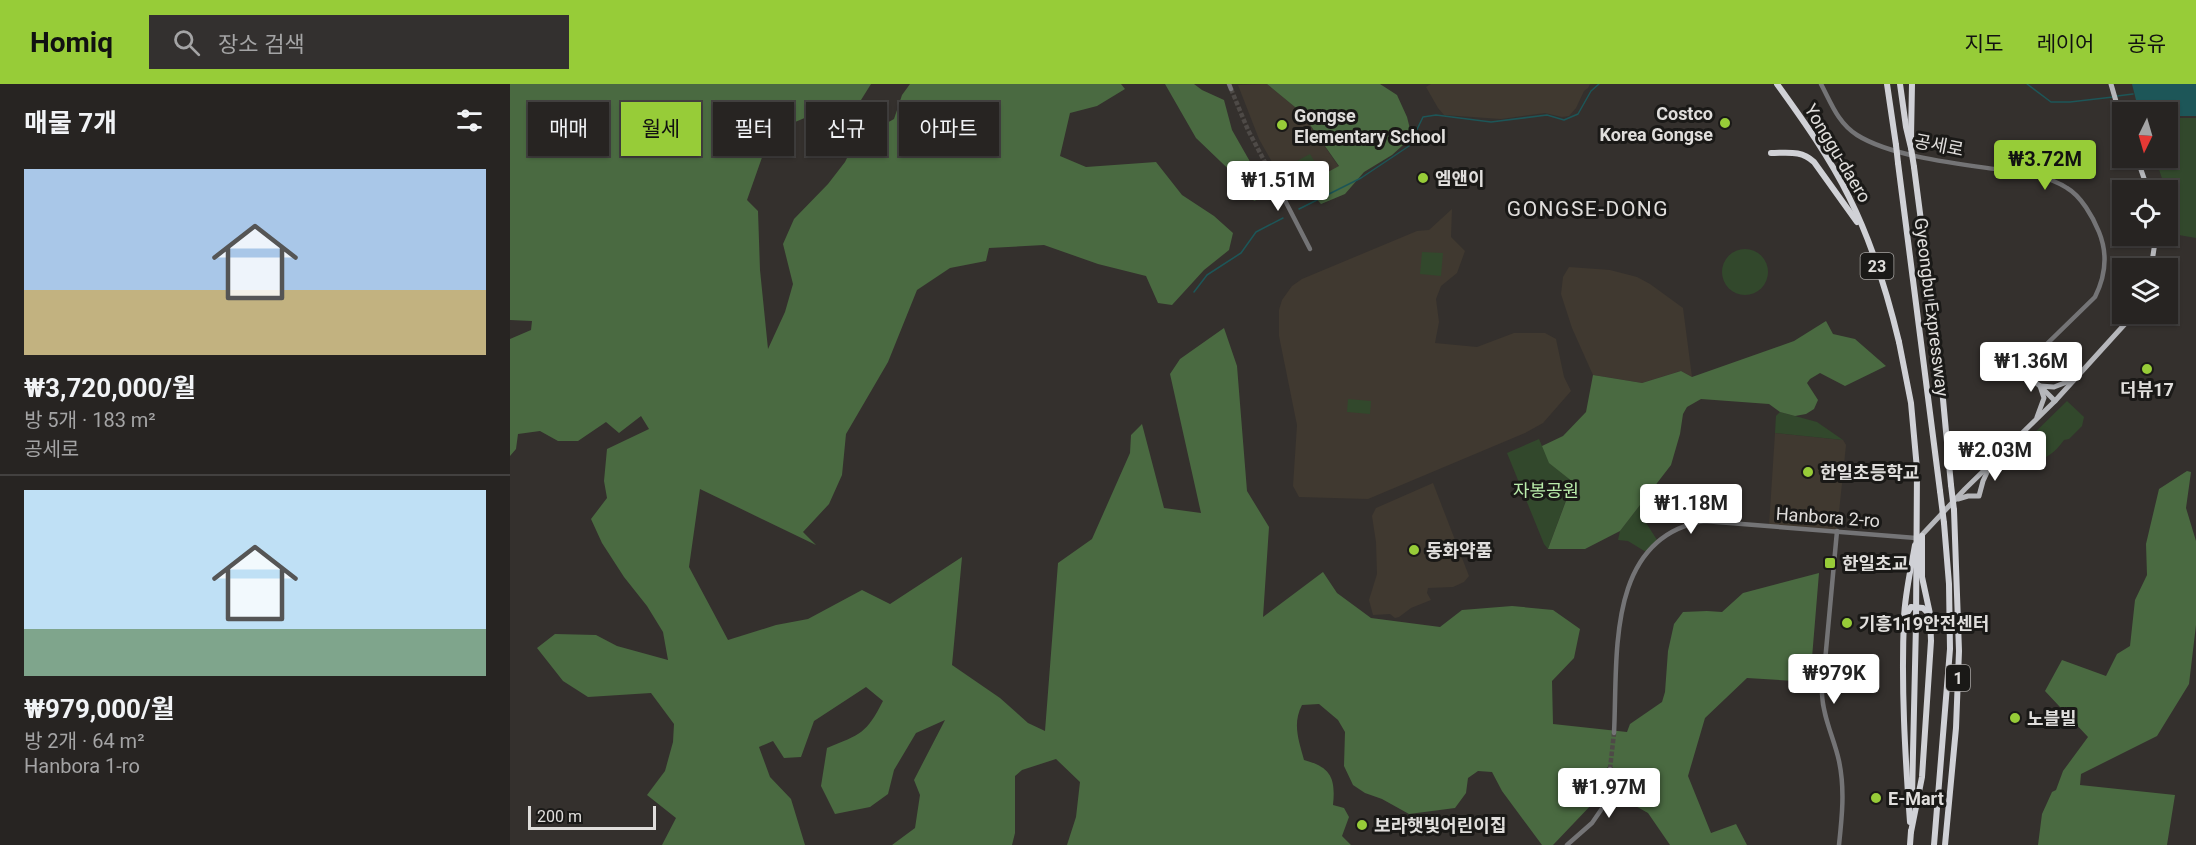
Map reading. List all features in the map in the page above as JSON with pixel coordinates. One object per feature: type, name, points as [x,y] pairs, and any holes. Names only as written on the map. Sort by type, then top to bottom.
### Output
[{"type":"highway","name":"Yonggu-daero","points":[[1777,84],[1848,194],[1886,290],[1911,403],[1917,470],[1916,624],[1910,845]]},
{"type":"highway","name":"Gyeongbu Expressway","points":[[1887,84],[1944,523],[1949,584],[1950,648],[1934,845]]},
{"type":"highway","name":"1","points":[[1900,84],[1906,127],[1911,144]]},
{"type":"highway","points":[[1911,144],[1912,84]]},
{"type":"highway","name":"Gyeongbu Expressway","points":[[1911,144],[1940,367],[1954,510],[1959,651],[1956,728],[1945,845]]},
{"type":"highway","points":[[1772,153],[1797,152],[1807,155],[1863,231]]},
{"type":"highway","points":[[1911,832],[1922,777],[1931,641],[1930,614],[1922,577],[1919,537]]},
{"type":"highway","points":[[1911,832],[1904,730],[1904,618],[1907,581],[1919,537]]},
{"type":"highway","points":[[1904,618],[1911,607],[1923,608],[1930,614]]},
{"type":"main road","points":[[2112,86],[2116,102]]},
{"type":"main road","points":[[1919,537],[2055,401],[2125,324]]},
{"type":"main road","points":[[2020,370],[2055,401]]},
{"type":"main road","points":[[2040,386],[2054,387],[2076,378]]},
{"type":"main road","points":[[2036,420],[2043,398],[2040,386]]},
{"type":"main road","points":[[1955,500],[1968,496],[1979,496],[1992,462]]},
{"type":"street","name":"공세로","points":[[1821,84],[1839,121],[1856,135],[1877,146],[1946,162],[2019,172],[2053,181],[2069,188],[2090,213],[2105,252],[2106,259],[2101,285],[2095,297],[2020,370]]},
{"type":"street","points":[[1277,185],[1310,249]]},
{"type":"street","name":"Hanbora 2-ro","points":[[1614,733],[1619,630],[1624,602],[1628,585],[1636,568],[1657,540],[1687,524],[1704,521],[1919,537]]},
{"type":"street","points":[[1837,531],[1822,694],[1825,717],[1839,761],[1843,788],[1839,845]]},
{"type":"street","points":[[1567,845],[1592,823],[1604,807],[1610,769]]},
{"type":"shaded area","name":"Gongse Elementary School","points":[[1267,84],[1301,112],[1339,167],[1289,192],[1259,139],[1238,85]]},
{"type":"shaded area","points":[[1431,84],[1590,84],[1569,116],[1562,117],[1545,113],[1501,119],[1444,115],[1426,87]]},
{"type":"shaded area","points":[[1452,209],[1451,237],[1465,251],[1457,273],[1441,286],[1436,299],[1439,322],[1435,343],[1477,347],[1514,333],[1545,333],[1556,339],[1564,377],[1571,391],[1543,423],[1525,433],[1368,499],[1299,497],[1293,486],[1297,425],[1279,336],[1279,310],[1282,300],[1292,286],[1302,279],[1417,231],[1429,230]]},
{"type":"shaded area","points":[[1569,267],[1610,270],[1637,277],[1683,308],[1692,377],[1681,371],[1642,383],[1593,375],[1572,328],[1561,294],[1563,277]]},
{"type":"shaded area","name":"한일초등학교","points":[[1775,433],[1843,440],[1846,445],[1837,531],[1769,526]]},
{"type":"shaded area","points":[[1433,483],[1469,576],[1464,582],[1453,587],[1428,588],[1427,593],[1431,600],[1411,608],[1399,617],[1395,618],[1390,614],[1373,615],[1369,600],[1377,574],[1372,516],[1376,508]]},
{"type":"green space","points":[[510,84],[871,84],[860,102],[806,102],[806,117],[794,122],[794,102],[713,102],[713,156],[763,156],[747,200],[758,211],[760,270],[768,349],[785,312],[793,284],[783,244],[794,219],[828,184],[848,156],[887,156],[887,123],[894,119],[899,104],[899,156],[999,156],[999,102],[900,102],[910,84],[1121,84],[1125,89],[1097,106],[1070,113],[1060,156],[1086,167],[1156,162],[1182,195],[1214,216],[1233,233],[1229,250],[1204,270],[1172,305],[1158,303],[1146,276],[1098,264],[1044,245],[989,248],[986,261],[950,268],[917,290],[888,362],[846,434],[842,475],[829,504],[803,532],[816,545],[700,489],[689,567],[728,640],[776,625],[808,619],[862,590],[890,604],[962,557],[952,665],[1000,698],[1028,723],[1045,731],[1058,563],[1092,539],[1130,453],[1131,435],[1142,424],[1164,508],[1201,513],[1170,374],[1180,359],[1224,328],[1237,366],[1247,491],[1269,527],[1263,617],[1323,572],[1337,593],[1371,618],[1440,627],[1462,610],[1512,606],[1553,610],[1580,629],[1574,658],[1552,681],[1553,724],[1627,732],[1630,724],[1662,702],[1665,692],[1668,651],[1674,624],[1683,612],[1722,612],[1743,593],[1819,573],[1810,682],[1747,678],[1705,718],[1688,776],[1711,833],[1736,824],[1747,845],[1670,845],[1648,813],[1616,795],[1618,772],[1610,766],[1605,769],[1594,802],[1553,845],[1542,845],[1502,791],[1492,772],[1478,771],[1468,778],[1466,793],[1455,808],[1409,814],[1353,785],[1344,766],[1345,732],[1338,720],[1319,704],[1302,705],[1297,719],[1299,739],[1304,760],[1320,766],[1332,780],[1333,805],[1344,808],[1349,817],[1342,836],[1351,845],[1067,845],[1076,817],[1080,782],[1056,759],[1022,770],[1015,776],[1015,833],[1012,845],[892,845],[915,828],[920,795],[914,780],[945,720],[916,733],[894,770],[888,794],[870,807],[835,814],[821,786],[827,748],[855,736],[872,720],[883,701],[866,687],[814,721],[801,757],[784,758],[773,741],[759,747],[770,777],[791,799],[805,845],[662,845],[676,818],[647,795],[665,771],[673,742],[674,724],[651,693],[588,697],[563,681],[537,648],[555,634],[596,635],[617,646],[668,660],[663,632],[602,543],[591,519],[607,498],[604,481],[607,449],[649,429],[641,416],[619,433],[606,422],[578,441],[558,441],[540,431],[518,434],[516,449],[510,456],[510,339],[531,330],[532,321],[510,320]]},
{"type":"green space","points":[[1165,84],[1194,84],[1224,100],[1232,130],[1269,195],[1254,201],[1244,184],[1196,138]]},
{"type":"green space","points":[[1267,84],[1380,84],[1397,95],[1407,117],[1412,137],[1392,155],[1364,172],[1345,194],[1321,204],[1304,185],[1339,166],[1301,112]]},
{"type":"green space","points":[[2178,118],[2196,118],[2196,238],[2178,235],[2178,180],[2162,180],[2158,168],[2178,168]]},
{"type":"green space","points":[[1310,154],[1322,174],[1294,190],[1282,169]]},
{"type":"green space","points":[[1745,249],[1761,256],[1768,272],[1761,288],[1745,295],[1729,288],[1722,272],[1729,256]]},
{"type":"green space","points":[[1422,252],[1443,253],[1441,276],[1420,274]]},
{"type":"green space","points":[[1826,321],[1833,334],[1855,339],[1886,366],[1845,386],[1820,373],[1807,383],[1818,400],[1814,409],[1806,414],[1795,416],[1780,412],[1769,404],[1701,399],[1687,407],[1683,414],[1671,465],[1620,531],[1585,549],[1548,549],[1573,482],[1549,463],[1542,446],[1563,436],[1586,412],[1593,375],[1642,383],[1681,371],[1692,377],[1794,341]]},
{"type":"green space","points":[[1348,399],[1371,401],[1370,414],[1347,412]]},
{"type":"green space","points":[[2067,401],[2084,417],[2082,426],[2049,455],[2029,463],[2017,450]]},
{"type":"green space","points":[[1780,412],[1817,422],[1843,440],[1775,433],[1776,416]]},
{"type":"green space","name":"자봉공원","points":[[1539,439],[1542,446],[1573,481],[1548,549],[1507,453]]},
{"type":"green space","points":[[2187,471],[2191,472],[2186,508],[2196,541],[2196,625],[2189,684],[2157,736],[2081,774],[2080,785],[2175,795],[2167,845],[2038,845],[2042,814],[2052,792],[2056,790],[2063,771],[2088,737],[2045,691],[2062,660],[2106,676],[2117,654],[2130,646],[2135,600],[2147,575],[2146,544],[2159,489]]},
{"type":"green space","points":[[1651,491],[1655,500],[1643,518],[1657,540],[1646,552],[1628,541],[1618,540],[1620,531]]},
{"type":"water","points":[[2132,84],[2196,84],[2196,116],[2178,116],[2178,102],[2136,102]]},
{"type":"waterway","points":[[1299,209],[1361,178],[1409,146],[1423,117],[1436,115],[1491,122],[1547,115],[1564,120],[1578,114],[1591,91],[1599,84]]},
{"type":"waterway","points":[[2027,84],[2051,102],[2113,97]]},
{"type":"waterway","points":[[2117,96],[2133,94]]},
{"type":"waterway","points":[[1194,292],[1207,275],[1241,253],[1256,232],[1283,218]]},
{"type":"tunnel","points":[[1231,89],[1248,130],[1277,185]]},
{"type":"tunnel","points":[[1610,769],[1614,733]]},
{"type":"place","name":"Costco Korea Gongse","points":[[1725,123]]},
{"type":"place","name":"Gongse Elementary School","points":[[1282,125]]},
{"type":"place","name":"엠앤이","points":[[1423,178]]},
{"type":"place","name":"더뷰17","points":[[2147,369]]},
{"type":"place","name":"한일초등학교","points":[[1808,472]]},
{"type":"place","name":"동화약품","points":[[1414,550]]},
{"type":"place","name":"한일초교","points":[[1830,563]]},
{"type":"place","name":"기흥119안전센터","points":[[1847,623]]},
{"type":"place","name":"노블빌","points":[[2015,718]]},
{"type":"place","name":"E-Mart","points":[[1876,798]]},
{"type":"place","name":"보라햇빛어린이집","points":[[1362,825]]},
{"type":"district","name":"GONGSE-DONG","points":[[1588,209]]}]
